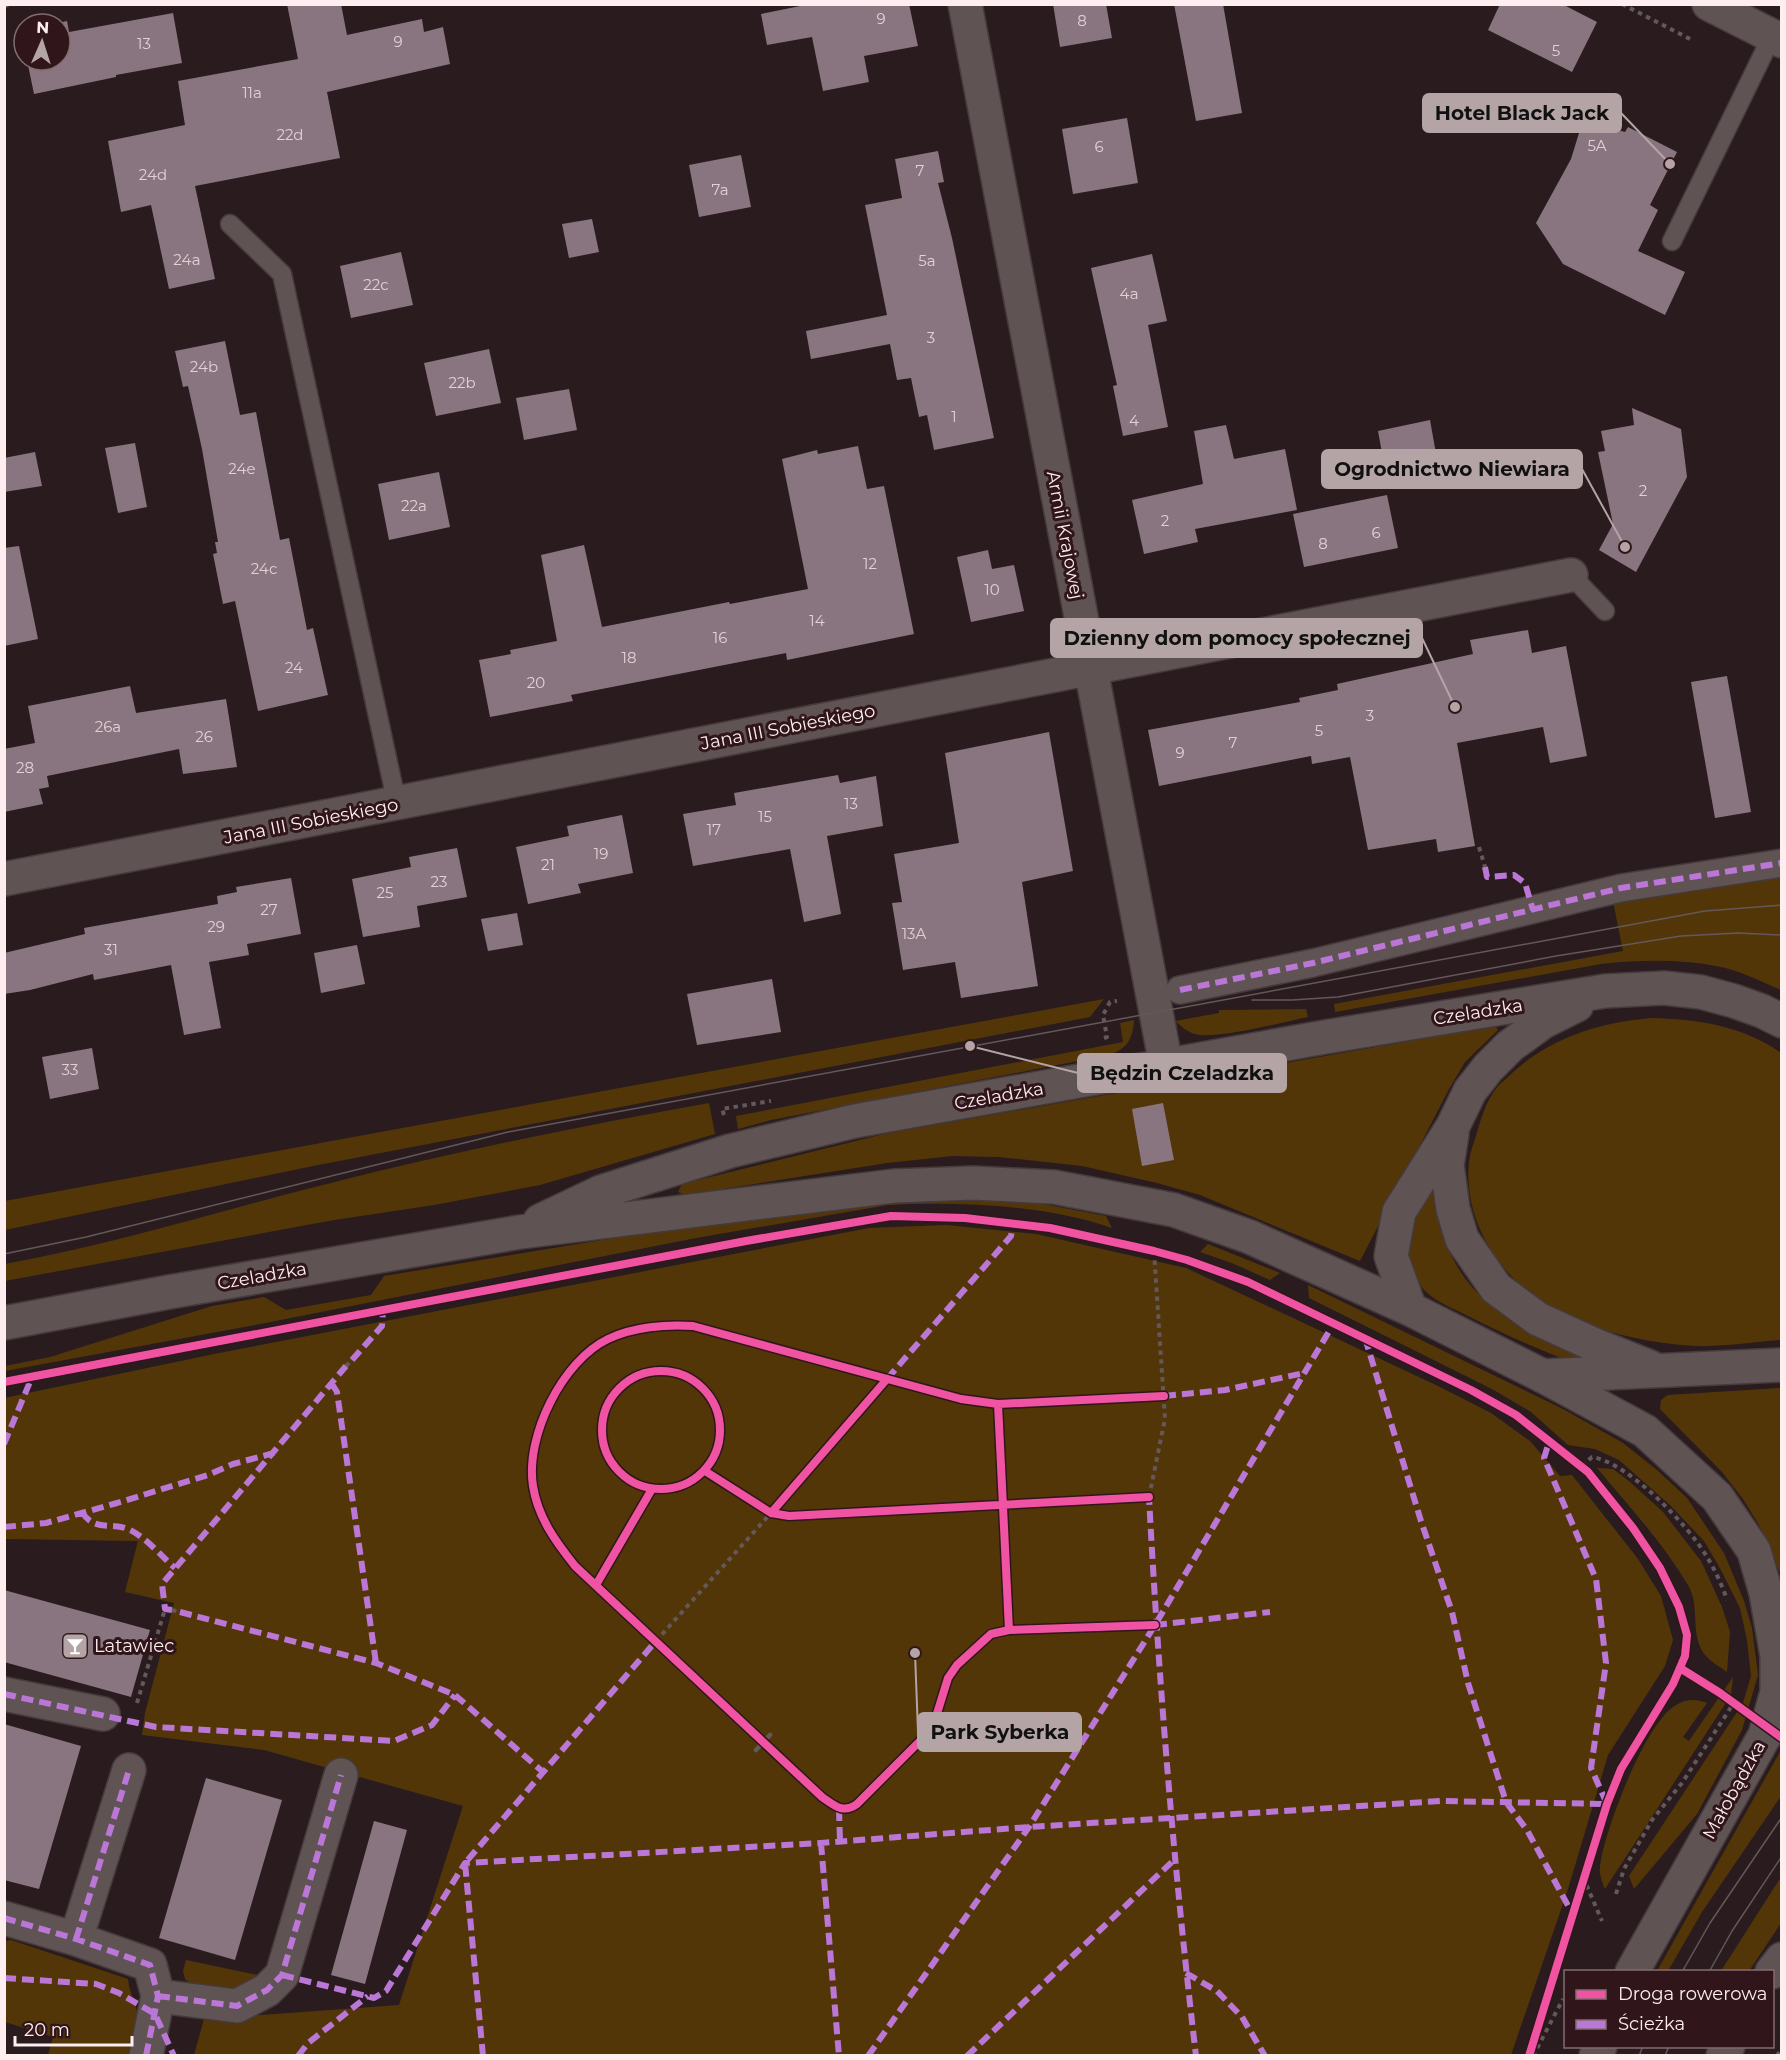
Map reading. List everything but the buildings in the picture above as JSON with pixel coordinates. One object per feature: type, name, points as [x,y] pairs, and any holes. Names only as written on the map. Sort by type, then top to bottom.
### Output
[{"type":"street","name":"Armii Krajowej","points":[[966,4],[1090,668],[1166,992],[1166,1065]]},
{"type":"street","points":[[1709,4],[1777,39]]},
{"type":"street","name":"Jana III Sobieskiego","points":[[4,879],[1570,575]]},
{"type":"street","points":[[1166,992],[1313,963],[1621,888],[1782,863]]},
{"type":"street","points":[[1605,991],[1664,988],[1701,992],[1762,1011],[1782,1021]]},
{"type":"street","name":"Czeladzka","points":[[520,1232],[600,1192],[775,1139],[855,1121],[1166,1065],[1605,991]]},
{"type":"street","name":"Czeladzka","points":[[1410,1309],[1391,1256],[1399,1212],[1453,1126],[1470,1091],[1488,1068],[1510,1046],[1543,1022],[1605,991]]},
{"type":"street","name":"Czeladzka","points":[[1453,1126],[1447,1165],[1453,1209],[1462,1239],[1496,1288],[1538,1319],[1663,1372]]},
{"type":"street","name":"Czeladzka","points":[[4,1323],[180,1290],[520,1232],[894,1186],[973,1183],[1054,1187],[1174,1210],[1250,1237],[1410,1309]]},
{"type":"street","name":"Małobądzka","points":[[1410,1309],[1543,1376],[1645,1431],[1717,1497],[1754,1551],[1766,1593],[1777,1656],[1777,1692],[1765,1735],[1633,1970]]},
{"type":"street","points":[[1543,1376],[1782,1365]]},
{"type":"street","points":[[4,1694],[103,1714]]},
{"type":"street","points":[[76,1939],[129,1770]]},
{"type":"street","points":[[158,1996],[237,2006],[267,1990],[282,1975],[341,1775]]},
{"type":"street","points":[[4,1918],[76,1939],[150,1965],[158,1996],[146,2055]]},
{"type":"lane","points":[[1672,241],[1777,39]]},
{"type":"lane","points":[[230,224],[282,274],[397,804]]},
{"type":"lane","points":[[1570,575],[1605,610]]},
{"type":"path","points":[[4,6],[14,4]]},
{"type":"path","points":[[1479,847],[1485,867]]},
{"type":"path","points":[[1096,1039],[1107,1037],[1103,1015],[1110,1002],[1166,992]]},
{"type":"path","points":[[1149,1497],[1165,1419],[1154,1251]]},
{"type":"path","points":[[346,1366],[352,1360]]},
{"type":"path","points":[[1152,1396],[1164,1396]]},
{"type":"path","points":[[1582,1466],[1592,1457],[1603,1459],[1646,1489],[1680,1522],[1706,1556],[1729,1606]]},
{"type":"path","points":[[656,1641],[773,1510],[762,1507]]},
{"type":"path","points":[[136,1706],[165,1609]]},
{"type":"path","points":[[172,1610],[180,1612]]},
{"type":"path","points":[[647,1634],[664,1649]]},
{"type":"path","points":[[1616,1894],[1624,1869],[1652,1820],[1682,1783],[1738,1696]]},
{"type":"path","points":[[1583,1877],[1602,1921]]},
{"type":"path","points":[[1533,2055],[1563,1999]]},
{"type":"path","points":[[1777,2055],[1782,2048]]},
{"type":"shaded area","points":[[1781,873],[1781,990],[1741,973],[1716,966],[1673,961],[1630,962],[1601,964],[1335,1012],[1334,1004],[1623,951],[1613,901]]},
{"type":"shaded area","points":[[1104,999],[1090,1017],[313,1166],[5,1230],[5,1201]]},
{"type":"shaded area","points":[[1306,1009],[1308,1017],[1218,1035],[1195,1034],[1175,1021],[1219,1013],[1219,1010]]},
{"type":"shaded area","points":[[1651,1018],[1702,1022],[1735,1030],[1781,1053],[1781,1340],[1695,1346],[1638,1339],[1582,1322],[1548,1305],[1514,1279],[1488,1245],[1478,1225],[1469,1184],[1469,1162],[1484,1112],[1497,1088],[1526,1061],[1559,1041],[1594,1028]]},
{"type":"shaded area","points":[[1134,1020],[1128,1042],[1120,1050],[1109,1055],[771,1120],[738,1129],[736,1116],[1123,1042],[1120,1023]]},
{"type":"shaded area","points":[[1495,1026],[1498,1030],[1465,1062],[1449,1089],[1360,1261],[1200,1195],[1082,1166],[999,1157],[953,1156],[887,1163],[685,1195],[678,1192],[682,1184],[884,1134]]},
{"type":"shaded area","points":[[709,1103],[715,1134],[540,1185],[434,1205],[334,1220],[5,1281],[5,1264],[128,1237],[290,1193],[425,1160]]},
{"type":"shaded area","points":[[1432,1187],[1449,1250],[1473,1289],[1506,1318],[1545,1340],[1587,1358],[1586,1367],[1493,1328],[1440,1302],[1424,1290],[1412,1268],[1408,1236],[1413,1217]]},
{"type":"shaded area","points":[[985,1198],[1043,1204],[1106,1216],[1112,1228],[1059,1214],[1002,1206],[888,1205],[696,1238],[255,1325],[5,1371],[5,1366],[50,1357],[212,1306],[264,1297],[286,1310],[371,1295],[384,1276],[826,1203]]},
{"type":"shaded area","points":[[946,1225],[1036,1234],[1186,1268],[1438,1386],[1491,1413],[1530,1441],[1560,1476],[1572,1475],[1638,1559],[1661,1596],[1673,1640],[1665,1666],[1608,1755],[1568,1889],[1511,2055],[194,2055],[204,2019],[399,2005],[463,1806],[264,1750],[142,1735],[145,1713],[174,1603],[125,1592],[138,1541],[5,1539],[4,1398],[219,1353],[869,1228]]},
{"type":"shaded area","points":[[1208,1244],[1280,1273],[1270,1280],[1200,1252]]},
{"type":"shaded area","points":[[1308,1285],[1563,1409],[1623,1443],[1687,1498],[1724,1553],[1744,1601],[1752,1628],[1758,1675],[1742,1730],[1697,1814],[1634,1889],[1629,1876],[1743,1703],[1751,1676],[1747,1640],[1740,1608],[1721,1570],[1704,1541],[1670,1505],[1619,1460],[1595,1449],[1568,1445],[1531,1412],[1492,1389],[1309,1298]]},
{"type":"shaded area","points":[[1781,1388],[1781,1575],[1759,1525],[1743,1499],[1722,1472],[1660,1409],[1661,1400],[1668,1395]]},
{"type":"shaded area","points":[[1597,1468],[1613,1469],[1630,1482],[1663,1512],[1701,1561],[1722,1607],[1730,1632],[1727,1672],[1707,1657],[1700,1647],[1692,1593],[1678,1569]]},
{"type":"shaded area","points":[[1733,1677],[1731,1695],[1605,1889],[1600,1870],[1609,1830],[1627,1782],[1650,1736],[1661,1719],[1676,1705],[1689,1700],[1707,1703],[1683,1737],[1689,1741]]},
{"type":"shaded area","points":[[1781,1750],[1781,1796],[1702,1912],[1669,1970],[1658,1970]]},
{"type":"shaded area","points":[[1781,1877],[1781,1923],[1750,1970],[1722,1970]]},
{"type":"shaded area","points":[[11,1940],[128,1979],[137,2017],[130,2055],[48,2055],[53,2037],[5,2022],[4,1941]]},
{"type":"shaded area","points":[[186,1960],[262,1976],[235,1992],[193,1985],[185,1979],[183,1971]]},
{"type":"tram line","points":[[4,1254],[86,1237],[508,1132],[1705,911],[1782,905]]},
{"type":"tram line","points":[[1252,1000],[1338,997],[1556,956],[1681,936],[1738,933],[1782,935]]},
{"type":"tram line","points":[[1683,1970],[1710,1923],[1782,1817]]},
{"type":"tram line","points":[[1710,1970],[1732,1931],[1782,1856]]},
{"type":"tram line","points":[[1639,2056],[1642,2048]]},
{"type":"tram line","points":[[1665,2056],[1668,2048]]},
{"type":"railway","points":[[756,1750],[770,1735]]},
{"type":"marked path","points":[[1180,990],[1313,963],[1621,888],[1782,863]]},
{"type":"marked path","points":[[1485,867],[1487,877],[1514,875],[1525,883],[1533,910]]},
{"type":"marked path","points":[[887,1379],[1011,1236],[1013,1224]]},
{"type":"marked path","points":[[352,1360],[382,1326],[383,1310]]},
{"type":"marked path","points":[[868,2056],[1029,1827],[1155,1625],[1334,1323]]},
{"type":"marked path","points":[[1365,1338],[1421,1521],[1452,1612],[1468,1683],[1506,1802],[1527,1830],[1572,1913]]},
{"type":"marked path","points":[[172,1610],[165,1609],[162,1584],[346,1366]]},
{"type":"marked path","points":[[1164,1396],[1225,1390],[1304,1373]]},
{"type":"marked path","points":[[4,1444],[32,1377]]},
{"type":"marked path","points":[[332,1384],[337,1392],[376,1663]]},
{"type":"marked path","points":[[282,1975],[374,1998],[386,1991],[465,1863],[821,1843],[1029,1827],[1441,1801],[1607,1804],[1591,1768],[1606,1663],[1596,1579],[1544,1458],[1549,1442]]},
{"type":"marked path","points":[[4,1527],[46,1523],[274,1453]]},
{"type":"marked path","points":[[1145,1498],[1149,1497],[1168,1777],[1196,2056]]},
{"type":"marked path","points":[[82,1512],[97,1524],[122,1527],[135,1532],[175,1568]]},
{"type":"marked path","points":[[180,1612],[376,1663],[455,1695],[543,1772]]},
{"type":"marked path","points":[[1155,1625],[1270,1612]]},
{"type":"marked path","points":[[483,2056],[465,1863],[656,1641]]},
{"type":"marked path","points":[[4,1694],[156,1727],[394,1741],[432,1725],[455,1695]]},
{"type":"marked path","points":[[76,1939],[129,1770]]},
{"type":"marked path","points":[[158,1996],[237,2006],[267,1990],[282,1975],[341,1775]]},
{"type":"marked path","points":[[839,1809],[840,1841]]},
{"type":"marked path","points":[[821,1843],[839,2056]]},
{"type":"marked path","points":[[967,2056],[1176,1858]]},
{"type":"marked path","points":[[4,1918],[76,1939],[150,1965],[158,1996],[146,2056]]},
{"type":"marked path","points":[[1186,1973],[1217,1991],[1242,2017],[1265,2056]]},
{"type":"marked path","points":[[4,1978],[96,1984],[119,1993],[155,2014],[174,2056]]},
{"type":"marked path","points":[[298,2056],[308,2043],[368,1996]]},
{"type":"cycle path","points":[[4,1382],[746,1241],[891,1216],[965,1218],[1050,1228],[1154,1251],[1248,1282],[1471,1390],[1516,1415],[1588,1472],[1633,1528],[1660,1568],[1679,1607],[1687,1635],[1685,1656],[1673,1684],[1621,1769],[1607,1804],[1529,2056]]},
{"type":"cycle path","points":[[998,1404],[961,1399],[693,1326],[639,1329],[608,1339],[591,1350],[562,1382],[550,1402],[535,1445],[532,1467],[535,1498],[543,1519],[575,1566],[822,1797],[843,1809],[857,1804],[926,1735],[935,1720],[948,1678],[957,1665],[991,1634],[1009,1630],[1155,1625]]},
{"type":"cycle path","points":[[661,1371],[684,1376],[703,1388],[715,1407],[720,1430],[715,1453],[703,1472],[684,1484],[661,1489],[638,1484],[619,1472],[607,1453],[602,1430],[607,1407],[619,1388],[638,1376],[661,1371]]},
{"type":"cycle path","points":[[771,1513],[887,1379]]},
{"type":"cycle path","points":[[1009,1630],[998,1404],[1164,1396]]},
{"type":"cycle path","points":[[705,1471],[771,1513],[789,1516],[1149,1497]]},
{"type":"cycle path","points":[[596,1585],[652,1489]]},
{"type":"cycle path","points":[[1680,1668],[1720,1693],[1782,1738]]},
{"type":"place","name":"Hotel Black Jack","points":[[1670,164]]},
{"type":"place","name":"Ogrodnictwo Niewiara","points":[[1625,547]]},
{"type":"place","name":"Dzienny dom pomocy społecznej","points":[[1455,707]]},
{"type":"place","name":"Będzin Czeladzka","points":[[970,1046]]},
{"type":"place","name":"Latawiec","points":[[75,1646]]},
{"type":"place","name":"Park Syberka","points":[[915,1653]]}]
